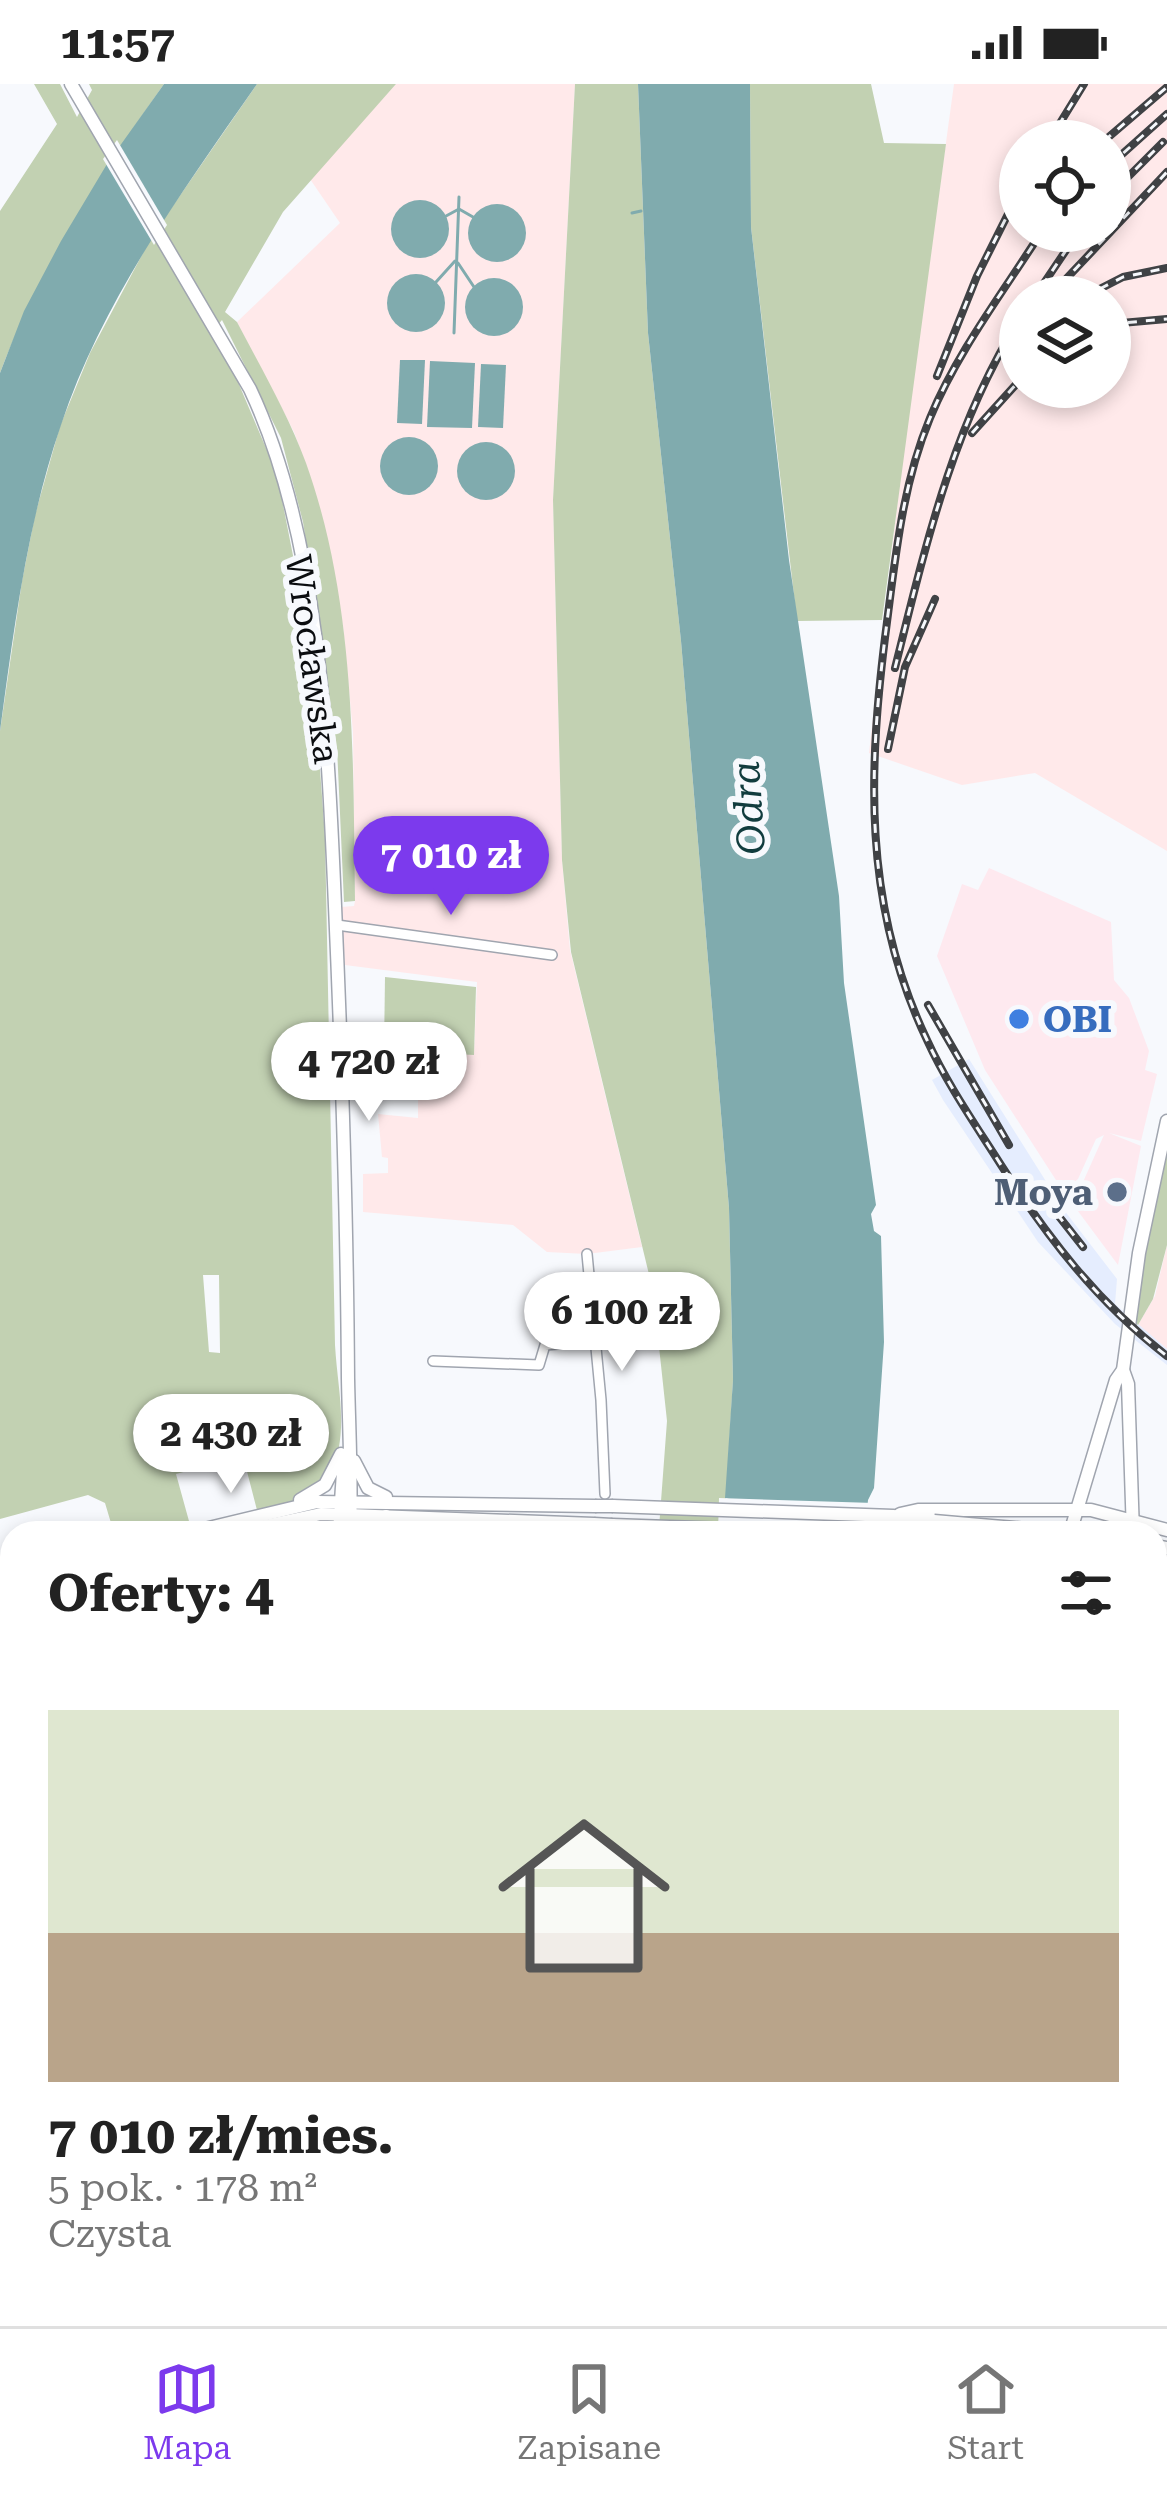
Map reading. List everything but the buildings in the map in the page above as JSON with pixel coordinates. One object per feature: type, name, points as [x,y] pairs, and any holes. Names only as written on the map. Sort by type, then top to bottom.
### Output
[{"type":"main road","name":"Wrocławska","points":[[71,84],[216,329],[268,427],[289,494],[320,685],[337,925],[349,1433],[342,1521]]},
{"type":"main road","points":[[1075,1521],[1116,1380],[1123,1370],[1139,1253],[1167,1120]]},
{"type":"main road","points":[[1123,1370],[1128,1384],[1132,1521]]},
{"type":"main road","points":[[233,1521],[286,1507],[325,1485],[348,1450],[371,1490],[411,1502]]},
{"type":"main road","points":[[279,1521],[411,1502],[604,1502],[892,1516],[1107,1511],[1123,1521]]},
{"type":"main road","points":[[286,1507],[533,1521]]},
{"type":"main road","name":"Wrocławska","points":[[345,1508],[348,1521]]},
{"type":"main road","points":[[381,1521],[391,1514]]},
{"type":"main road","points":[[918,1515],[934,1521]]},
{"type":"street","points":[[337,925],[552,955]]},
{"type":"street","points":[[587,1254],[604,1502]]},
{"type":"street","points":[[433,1361],[539,1365],[545,1345],[596,1341]]},
{"type":"shaded area","points":[[396,84],[575,84],[553,500],[562,860],[570,950],[642,1247],[587,1254],[547,1252],[513,1225],[363,1212],[363,1174],[388,1173],[378,1114],[418,1118],[418,1052],[474,1054],[477,982],[345,965],[341,907],[354,906],[355,901],[353,732],[343,626],[306,465],[237,322],[340,223],[310,179]]},
{"type":"shaded area","points":[[954,84],[1167,84],[1167,851],[1035,773],[962,785],[869,753],[901,471]]},
{"type":"shaded area","points":[[989,868],[1111,922],[1114,980],[1129,998],[1149,1051],[1145,1070],[1157,1074],[1141,1141],[1109,1133],[1141,1146],[1118,1265],[1066,1195],[1083,1182],[1104,1135],[1096,1139],[1078,1179],[1063,1191],[985,1070],[937,956],[962,884],[978,890]]},
{"type":"shaded area","points":[[969,1059],[1064,1210],[1117,1279],[1115,1304],[1167,1349],[1167,1365],[1115,1324],[1038,1242],[943,1100],[932,1080]]},
{"type":"shaded area","points":[[1167,1245],[1167,1349],[1138,1325],[1155,1296]]},
{"type":"green space","points":[[34,84],[60,84],[77,117],[92,90],[89,84],[164,84],[73,224],[33,296],[0,373],[0,211],[57,124]]},
{"type":"green space","points":[[257,84],[396,84],[283,212],[225,312],[237,322],[299,445],[334,570],[348,680],[355,901],[344,902],[337,747],[303,522],[281,438],[222,320],[211,333],[238,382],[277,474],[315,704],[325,836],[339,1446],[329,1480],[286,1507],[258,1514],[243,1456],[176,1474],[189,1521],[110,1521],[105,1503],[88,1495],[0,1519],[0,731],[35,515],[60,426],[90,353],[152,236]],"holes":[[[203,1275],[219,1275],[220,1353],[209,1352]]]},
{"type":"green space","points":[[575,84],[638,84],[648,333],[681,641],[729,1208],[733,1380],[725,1521],[660,1521],[667,1421],[653,1291],[571,952],[562,860],[553,500]]},
{"type":"green space","points":[[750,84],[871,84],[884,143],[946,144],[882,620],[797,621],[751,227]]},
{"type":"green space","points":[[385,977],[476,987],[474,1055],[384,1050]]},
{"type":"green space","points":[[1167,1121],[1167,1245],[1153,1299],[1138,1325],[1129,1317]]},
{"type":"water","points":[[164,84],[257,84],[147,248],[78,379],[49,462],[30,538],[0,731],[0,373],[24,311],[61,241],[107,164]]},
{"type":"water","name":"Odra","points":[[638,84],[750,84],[751,227],[789,560],[839,896],[844,983],[876,1205],[871,1214],[874,1231],[881,1236],[884,1342],[874,1488],[866,1521],[817,1521],[725,1498],[733,1380],[729,1208],[681,641],[648,333]]},
{"type":"water","points":[[420,200],[440,209],[449,229],[440,249],[420,258],[400,249],[391,229],[400,209]]},
{"type":"water","points":[[497,204],[517,213],[526,233],[517,253],[497,262],[477,253],[468,233],[477,213]]},
{"type":"water","points":[[416,274],[436,283],[445,303],[436,323],[416,332],[396,323],[387,303],[396,283]]},
{"type":"water","points":[[494,278],[514,287],[523,307],[514,327],[494,336],[474,327],[465,307],[474,287]]},
{"type":"water","points":[[400,360],[425,360],[422,424],[397,423]]},
{"type":"water","points":[[430,361],[475,363],[472,428],[427,427]]},
{"type":"water","points":[[481,364],[506,365],[503,428],[478,427]]},
{"type":"water","points":[[409,437],[429,446],[438,466],[429,486],[409,495],[389,486],[380,466],[389,446]]},
{"type":"water","points":[[486,442],[506,451],[515,471],[506,491],[486,500],[466,491],[457,471],[466,451]]},
{"type":"pier","points":[[117,140],[167,225],[154,245],[103,159]]},
{"type":"pier","points":[[719,1498],[874,1503],[872,1521],[718,1521]]},
{"type":"waterway","points":[[454,333],[459,197]]},
{"type":"waterway","points":[[446,216],[459,209],[473,217]]},
{"type":"waterway","points":[[632,213],[641,211]]},
{"type":"waterway","points":[[436,282],[455,261]]},
{"type":"waterway","points":[[458,263],[474,287]]},
{"type":"railway","points":[[1062,120],[1084,84]]},
{"type":"railway","points":[[1128,120],[1167,87]]},
{"type":"railway","points":[[1131,146],[1167,114]]},
{"type":"railway","points":[[1131,174],[1163,142]]},
{"type":"railway","points":[[1069,276],[1167,172]]},
{"type":"railway","points":[[937,376],[999,232]]},
{"type":"railway","points":[[1028,252],[941,393],[907,493],[876,730],[874,783],[881,886],[906,989],[962,1104],[1056,1244],[1119,1314],[1167,1356]]},
{"type":"railway","points":[[1049,276],[1065,252]]},
{"type":"railway","points":[[1128,276],[1167,268]]},
{"type":"railway","points":[[1131,322],[1167,319]]},
{"type":"railway","points":[[895,668],[944,488],[976,401],[999,356]]},
{"type":"railway","points":[[972,433],[999,403]]},
{"type":"railway","points":[[888,749],[905,667],[935,599]]},
{"type":"railway","points":[[928,1005],[1009,1145]]},
{"type":"railway","points":[[1035,1186],[1083,1247]]},
{"type":"place","name":"OBI","points":[[1019,1019]]},
{"type":"place","name":"Moya","points":[[1117,1192]]}]
